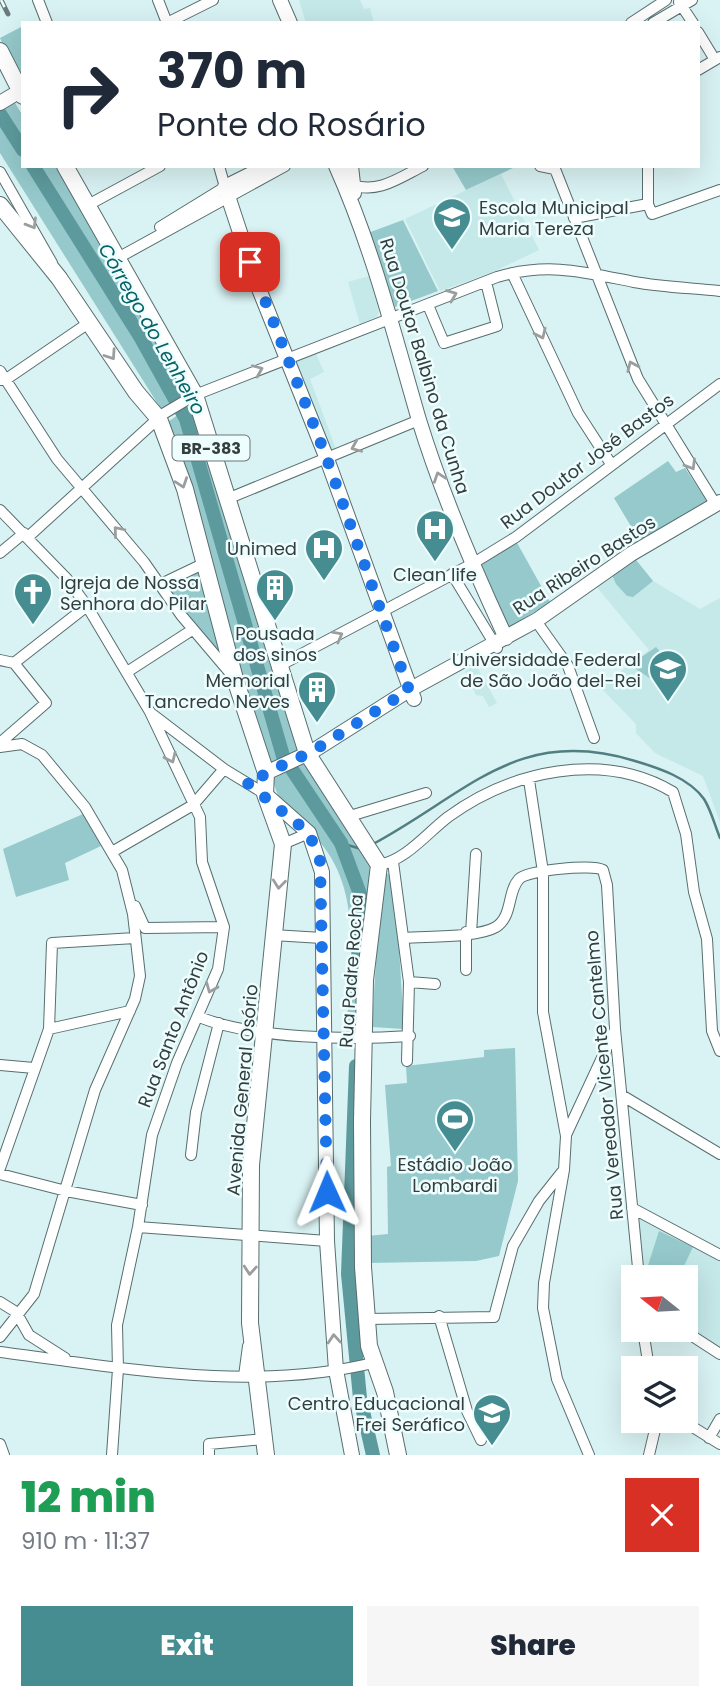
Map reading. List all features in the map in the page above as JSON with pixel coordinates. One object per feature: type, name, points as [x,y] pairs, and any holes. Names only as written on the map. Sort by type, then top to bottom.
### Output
[{"type":"highway","points":[[0,51],[15,96]]},
{"type":"highway","name":"BR-383","points":[[66,168],[191,398],[227,499],[277,667],[300,758],[354,822],[382,861]]},
{"type":"highway","name":"BR-383","points":[[0,205],[59,278],[136,392],[161,417],[185,489],[235,679],[266,773]]},
{"type":"highway","name":"Avenida General Osório","points":[[265,1447],[250,1377],[248,1293],[252,1237],[251,1165],[283,844],[265,794],[266,773]]},
{"type":"highway","name":"Rua Padre Rocha","points":[[382,861],[365,980],[362,1039],[363,1268],[371,1363],[398,1455]]},
{"type":"main road","points":[[280,0],[289,21]]},
{"type":"main road","points":[[264,168],[227,192],[285,358],[327,459],[411,694]]},
{"type":"main road","points":[[342,168],[350,184],[358,218]]},
{"type":"main road","points":[[342,168],[358,218]]},
{"type":"main road","name":"Rua Doutor Balbino da Cunha","points":[[358,218],[393,320],[419,421],[499,643]]},
{"type":"main road","name":"Rua Ribeiro Bastos","points":[[266,773],[300,758],[536,621],[631,554],[718,503]]},
{"type":"main road","points":[[265,794],[309,833],[322,872],[327,1241],[337,1370],[352,1455]]},
{"type":"street","points":[[38,0],[46,21]]},
{"type":"street","points":[[158,0],[166,21]]},
{"type":"street","points":[[171,21],[213,0]]},
{"type":"street","points":[[634,21],[666,0]]},
{"type":"street","points":[[656,21],[684,2],[692,21]]},
{"type":"street","points":[[700,35],[718,58],[700,69]]},
{"type":"street","points":[[88,205],[156,168]]},
{"type":"street","points":[[220,168],[227,192]]},
{"type":"street","points":[[114,256],[227,192],[281,168]]},
{"type":"street","points":[[350,184],[363,189],[378,187],[419,168]]},
{"type":"street","points":[[556,168],[594,273],[633,368],[664,426],[718,503]]},
{"type":"street","points":[[648,168],[648,204],[650,212],[657,215],[720,190]]},
{"type":"street","points":[[0,172],[44,245],[59,278]]},
{"type":"street","points":[[574,218],[648,204]]},
{"type":"street","points":[[0,554],[82,491],[161,417],[191,398],[285,358],[393,320],[486,282],[536,268],[594,273],[637,282],[720,291]]},
{"type":"street","points":[[512,273],[578,413],[611,464]]},
{"type":"street","points":[[428,305],[444,343],[497,326],[486,282]]},
{"type":"street","points":[[90,322],[2,377],[57,459],[144,562],[192,630],[235,679]]},
{"type":"street","name":"Rua Doutor José Bastos","points":[[277,667],[472,564],[516,537],[720,384]]},
{"type":"street","points":[[227,499],[419,421]]},
{"type":"street","name":"Rua Santo Antônio","points":[[0,510],[26,535],[88,606],[150,712],[201,822],[201,856],[209,890],[224,927],[220,964],[158,1113],[117,1325],[118,1369],[112,1455]]},
{"type":"street","points":[[159,585],[205,563]]},
{"type":"street","points":[[452,573],[499,643]]},
{"type":"street","points":[[14,663],[88,606]]},
{"type":"street","points":[[536,621],[568,666],[580,692],[594,738]]},
{"type":"street","points":[[127,673],[192,630]]},
{"type":"street","points":[[0,660],[14,663],[46,703],[0,745]]},
{"type":"street","points":[[150,712],[224,769],[265,794]]},
{"type":"street","points":[[0,745],[22,744],[43,755],[85,807],[122,870],[129,894],[140,976],[130,1012],[96,1090],[34,1294],[0,1337]]},
{"type":"street","points":[[408,1061],[409,982],[404,938],[382,861],[473,800],[503,785],[552,772],[600,768],[656,782],[673,792],[686,834],[694,892],[707,939],[712,1031],[720,1051]]},
{"type":"street","points":[[112,852],[193,805],[224,769]]},
{"type":"street","points":[[246,782],[256,781],[266,773]]},
{"type":"street","points":[[529,780],[542,873],[543,1012],[566,1136],[564,1170],[544,1283],[543,1308],[557,1379],[589,1455]]},
{"type":"street","points":[[354,822],[426,793]]},
{"type":"street","points":[[283,844],[309,833]]},
{"type":"street","points":[[466,970],[476,854]]},
{"type":"street","name":"Rua Vereador Vicente Cantelmo","points":[[542,873],[590,866],[603,870],[607,885],[615,1029],[638,1265]]},
{"type":"street","points":[[404,938],[489,930],[500,924],[520,877],[542,873]]},
{"type":"street","points":[[129,894],[145,928],[224,927]]},
{"type":"street","points":[[273,935],[322,938]]},
{"type":"street","points":[[0,1168],[49,1029],[52,943],[135,938]]},
{"type":"street","points":[[409,982],[435,984]]},
{"type":"street","points":[[49,1029],[130,1012]]},
{"type":"street","points":[[199,1017],[266,1031],[338,1038],[410,1036]]},
{"type":"street","points":[[191,1155],[196,1112],[219,1023]]},
{"type":"street","points":[[566,1136],[615,1029]]},
{"type":"street","points":[[0,1065],[34,1068]]},
{"type":"street","points":[[623,1096],[720,1154]]},
{"type":"street","points":[[367,1319],[494,1317],[513,1246],[539,1201],[564,1170]]},
{"type":"street","points":[[0,1174],[66,1191],[142,1205]]},
{"type":"street","points":[[632,1208],[720,1255]]},
{"type":"street","points":[[138,1227],[327,1241]]},
{"type":"street","points":[[0,1302],[18,1315],[29,1335],[71,1361]]},
{"type":"street","points":[[439,1316],[467,1411],[481,1440]]},
{"type":"street","points":[[698,1339],[720,1353]]},
{"type":"street","points":[[0,1352],[118,1369],[250,1377],[337,1370],[371,1363]]},
{"type":"street","points":[[709,1438],[720,1419]]},
{"type":"street","points":[[698,1431],[720,1444]]},
{"type":"street","points":[[649,1455],[654,1433]]},
{"type":"street","points":[[0,1444],[4,1455]]},
{"type":"street","points":[[209,1455],[209,1444],[265,1447]]},
{"type":"shaded area","points":[[299,0],[360,0],[364,9],[370,8],[373,21],[305,21]]},
{"type":"shaded area","points":[[21,27],[21,85],[0,38]]},
{"type":"shaded area","points":[[15,103],[21,113],[21,168],[56,168],[189,391],[161,409],[0,153],[0,112]]},
{"type":"shaded area","points":[[453,168],[513,168],[466,190]]},
{"type":"shaded area","points":[[501,174],[539,250],[493,272],[440,291],[405,219]]},
{"type":"shaded area","points":[[403,220],[438,291],[395,307],[368,233]]},
{"type":"shaded area","points":[[369,276],[379,311],[377,317],[360,324],[348,282]]},
{"type":"shaded area","points":[[315,352],[324,372],[310,379],[336,449],[325,453],[292,361]]},
{"type":"shaded area","points":[[193,404],[300,752],[269,769],[168,422]]},
{"type":"shaded area","points":[[668,461],[676,472],[685,468],[707,501],[641,543],[614,498]]},
{"type":"shaded area","points":[[516,541],[550,602],[507,629],[477,565]]},
{"type":"shaded area","name":"Universidade Federal de São João del-Rei","points":[[632,555],[653,581],[700,609],[720,598],[720,822],[703,776],[655,753],[636,733],[636,724],[600,687],[649,650],[595,585]]},
{"type":"shaded area","points":[[632,555],[653,581],[633,597],[627,596],[616,584],[610,570]]},
{"type":"shaded area","points":[[200,567],[230,669],[162,586]]},
{"type":"shaded area","points":[[656,647],[671,664],[657,683],[630,665]]},
{"type":"shaded area","points":[[476,665],[497,703],[489,707],[483,696],[476,695],[465,671]]},
{"type":"shaded area","points":[[305,762],[370,864],[362,1034],[346,1033],[351,936],[344,888],[336,866],[323,846],[286,808],[273,779]]},
{"type":"shaded area","points":[[83,814],[101,846],[65,863],[69,880],[16,897],[3,849]]},
{"type":"shaded area","points":[[391,872],[398,931],[404,1029],[372,1027],[381,878]]},
{"type":"shaded area","name":"Estádio João Lombardi","points":[[515,1048],[518,1181],[499,1256],[476,1261],[368,1263],[367,1236],[388,1234],[387,1167],[391,1166],[385,1085],[407,1083],[406,1066],[484,1057],[484,1050]]},
{"type":"shaded area","points":[[637,1215],[720,1261],[720,1346],[698,1333],[698,1265],[640,1265]]},
{"type":"shaded area","points":[[659,1231],[693,1247],[684,1265],[648,1265]]},
{"type":"waterway","name":"Córrego do Lenheiro","points":[[0,114],[21,147]]},
{"type":"waterway","name":"Córrego do Lenheiro","points":[[34,168],[141,338],[186,419],[283,756],[341,843],[360,894],[358,983]]},
{"type":"waterway","points":[[373,844],[496,770],[526,758],[558,752],[594,752],[635,761],[673,775],[690,785],[704,799],[720,838]]},
{"type":"waterway","points":[[341,843],[361,849]]},
{"type":"waterway","name":"Córrego do Lenheiro","points":[[356,1066],[348,1274],[360,1398],[373,1455]]},
{"type":"railway","points":[[1,0],[8,14]]},
{"type":"place","name":"Escola Municipal Maria Tereza","points":[[452,251]]},
{"type":"place","name":"Clean life","points":[[435,563]]},
{"type":"place","name":"Unimed","points":[[324,582]]},
{"type":"place","name":"Pousada dos sinos","points":[[275,622]]},
{"type":"place","name":"Igreja de Nossa Senhora do Pilar","points":[[33,626]]},
{"type":"place","name":"Universidade Federal de São João del-Rei","points":[[668,703]]},
{"type":"place","name":"Memorial Tancredo Neves","points":[[317,724]]},
{"type":"place","name":"Estádio João Lombardi","points":[[455,1153]]},
{"type":"place","name":"Centro Educacional Frei Seráfico","points":[[492,1447]]},
{"type":"route","points":[[250,262],[285,358],[327,459],[409,690],[313,751],[266,773],[256,781],[246,782],[265,794],[309,833],[320,861],[327,1192]]}]
